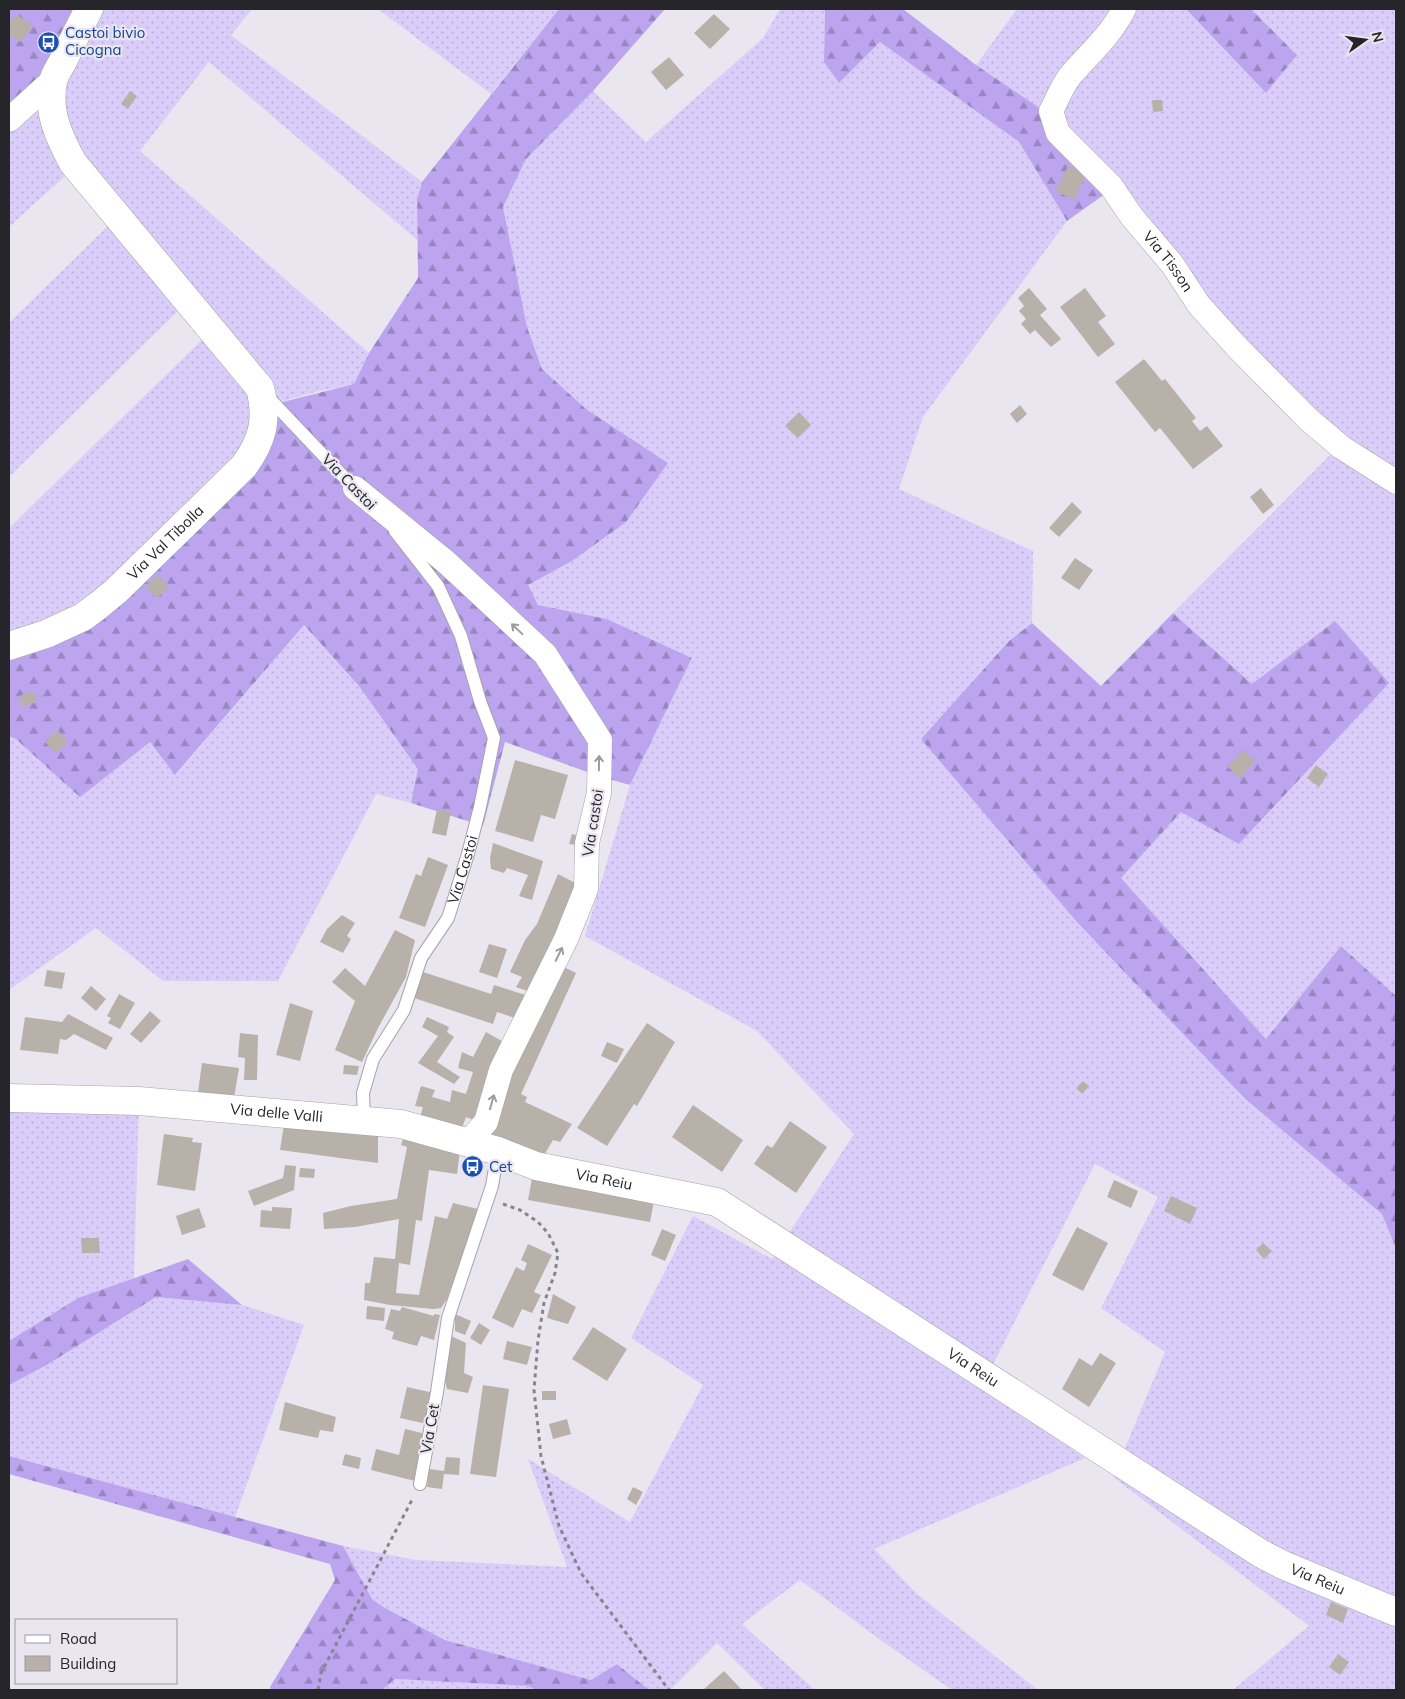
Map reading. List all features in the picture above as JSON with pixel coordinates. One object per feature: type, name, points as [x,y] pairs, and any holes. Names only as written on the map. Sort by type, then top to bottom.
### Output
[{"type":"street","name":"Via Castoi","points":[[89,9],[53,80],[53,114],[56,128],[73,163],[260,388]]},
{"type":"street","name":"Via Tisson","points":[[1124,9],[1102,41],[1068,78],[1052,111],[1058,133],[1111,186],[1132,217],[1172,264],[1199,305],[1236,346],[1308,419],[1341,447],[1396,482]]},
{"type":"street","points":[[9,120],[53,80]]},
{"type":"street","name":"Via Val Tibolla","points":[[9,646],[46,634],[83,616],[99,605],[116,591],[244,466],[253,454],[260,438],[263,424],[265,406],[260,388]]},
{"type":"street","name":"Via castoi","points":[[354,488],[446,562],[544,654],[600,740],[599,793],[587,843],[586,889],[566,939],[501,1070],[486,1122],[468,1142]]},
{"type":"street","name":"Via delle Valli","points":[[9,1098],[139,1101],[401,1124],[498,1151],[536,1166]]},
{"type":"street","name":"Via Reiu","points":[[536,1166],[717,1202],[1260,1553],[1283,1565],[1396,1612]]},
{"type":"lane","name":"Via Castoi","points":[[260,388],[390,525],[438,586],[461,636],[480,701],[494,738],[468,854],[448,918],[421,958],[404,1010],[373,1059],[363,1093],[364,1121]]},
{"type":"lane","name":"Via Cet","points":[[420,1484],[448,1318],[492,1186],[498,1151]]},
{"type":"path","points":[[488,1199],[520,1210],[538,1222],[548,1233],[558,1254],[555,1273],[544,1303],[538,1340],[534,1390],[541,1456],[559,1526],[581,1573],[669,1690]]},
{"type":"path","points":[[318,1690],[321,1673],[420,1484]]},
{"type":"shaded area","points":[[93,9],[252,9],[231,35],[422,182],[417,199],[417,240],[209,62],[140,151],[369,353],[354,384],[315,392],[259,408],[230,470],[84,607],[9,640],[9,528],[204,338],[181,308],[9,477],[9,323],[107,227],[95,208],[65,176],[9,227],[9,105]]},
{"type":"shaded area","points":[[378,9],[559,9],[491,94]]},
{"type":"shaded area","points":[[780,9],[825,9],[824,62],[839,83],[880,42],[1019,142],[1067,221],[923,417],[899,489],[1033,551],[1032,623],[1009,641],[921,739],[1244,1099],[1383,1214],[1396,1248],[1396,1639],[1394,1647],[1396,1647],[1396,1690],[1233,1690],[1309,1626],[1113,1477],[1165,1352],[1101,1308],[1158,1197],[1095,1164],[981,1388],[1085,1458],[874,1549],[917,1594],[1038,1690],[952,1690],[800,1580],[742,1624],[815,1690],[765,1690],[717,1643],[670,1690],[649,1690],[617,1664],[591,1680],[445,1640],[385,1608],[372,1599],[343,1546],[416,1560],[567,1567],[528,1459],[630,1522],[703,1385],[631,1338],[693,1216],[772,1259],[854,1134],[757,1031],[585,936],[630,785],[692,658],[607,619],[538,605],[527,585],[572,561],[668,463],[586,409],[542,369],[527,327],[503,207],[526,159],[593,91],[646,142],[763,38]]},
{"type":"shaded area","points":[[1017,9],[1186,9],[1266,93],[1297,55],[1251,9],[1396,9],[1396,996],[1341,946],[1266,1039],[1121,878],[1181,812],[1335,621],[1252,684],[1173,613],[1332,453],[1105,194],[976,65]]},
{"type":"shaded area","points":[[304,625],[359,686],[419,769],[411,803],[376,794],[278,981],[163,981],[96,928],[9,990],[9,736],[16,739],[150,742],[176,775]]},
{"type":"shaded area","points":[[9,1098],[139,1101],[134,1278],[78,1298],[9,1341]]},
{"type":"shaded area","points":[[156,1297],[242,1305],[304,1325],[235,1517],[9,1456],[9,1385],[45,1366]]},
{"type":"shaded area","points":[[395,1679],[528,1686],[536,1690],[382,1690]]},
{"type":"green space","points":[[9,9],[93,9],[80,41],[9,105]]},
{"type":"green space","points":[[559,9],[665,9],[593,91],[526,159],[503,207],[527,327],[542,369],[586,409],[668,463],[626,522],[572,561],[528,585],[538,605],[607,619],[692,658],[630,785],[598,776],[505,742],[483,826],[411,803],[418,769],[359,686],[304,625],[175,775],[150,742],[80,797],[16,739],[9,736],[9,640],[84,607],[230,470],[259,408],[354,384],[369,353],[418,278],[417,199],[422,182]]},
{"type":"green space","points":[[825,9],[903,9],[976,65],[1038,107],[1105,194],[1067,221],[1019,142],[880,42],[839,83],[824,62]]},
{"type":"green space","points":[[1186,9],[1251,9],[1297,55],[1266,93]]},
{"type":"green space","points":[[1173,613],[1252,684],[1335,621],[1389,683],[1239,844],[1181,812],[1121,878],[1266,1039],[1341,946],[1396,996],[1396,1248],[1382,1214],[1245,1099],[1077,922],[921,739],[1009,641],[1032,623],[1101,686]]},
{"type":"green space","points":[[188,1259],[242,1305],[156,1297],[45,1366],[9,1385],[9,1341],[78,1298]]},
{"type":"green space","points":[[9,1456],[343,1546],[372,1599],[445,1640],[591,1680],[617,1664],[649,1690],[536,1690],[528,1686],[395,1679],[382,1690],[271,1690],[270,1687],[335,1580],[330,1564],[9,1474]]},
{"type":"building","points":[[16,14],[33,26],[20,42],[9,34],[9,24]]},
{"type":"building","points":[[714,14],[730,29],[710,49],[694,33]]},
{"type":"building","points":[[669,57],[684,75],[666,90],[651,72]]},
{"type":"building","points":[[130,91],[137,96],[128,109],[121,104]]},
{"type":"building","points":[[1152,100],[1162,100],[1163,111],[1153,112]]},
{"type":"building","points":[[1068,166],[1086,175],[1074,200],[1056,191]]},
{"type":"building","points":[[1029,288],[1047,309],[1040,315],[1061,339],[1051,347],[1035,330],[1030,334],[1021,324],[1026,319],[1019,311],[1024,306],[1018,298]]},
{"type":"building","points":[[1085,288],[1106,316],[1098,322],[1115,344],[1098,357],[1060,307]]},
{"type":"building","points":[[1144,359],[1162,381],[1165,379],[1196,418],[1192,421],[1200,431],[1207,426],[1223,446],[1193,469],[1160,428],[1155,432],[1115,382]]},
{"type":"building","points":[[1020,405],[1027,414],[1017,423],[1010,414]]},
{"type":"building","points":[[799,412],[811,425],[798,438],[785,426]]},
{"type":"building","points":[[1261,488],[1274,505],[1263,514],[1250,497]]},
{"type":"building","points":[[1072,502],[1082,512],[1059,537],[1049,528]]},
{"type":"building","points":[[1075,558],[1093,570],[1079,590],[1061,578]]},
{"type":"building","points":[[159,575],[169,588],[156,598],[146,586]]},
{"type":"building","points":[[33,691],[37,702],[22,707],[19,696]]},
{"type":"building","points":[[57,730],[68,741],[56,753],[45,742]]},
{"type":"building","points":[[1243,750],[1255,761],[1240,778],[1228,767]]},
{"type":"building","points":[[515,760],[568,775],[555,819],[541,815],[533,842],[495,831]]},
{"type":"building","points":[[1316,765],[1328,774],[1319,787],[1307,778]]},
{"type":"building","points":[[437,809],[451,812],[446,836],[432,833]]},
{"type":"building","points":[[572,834],[581,836],[579,845],[569,844]]},
{"type":"building","points":[[493,843],[543,861],[532,900],[519,896],[528,875],[507,868],[504,873],[491,869],[490,858]]},
{"type":"building","points":[[428,857],[448,865],[425,927],[399,918],[416,874],[421,876]]},
{"type":"building","points":[[558,874],[583,887],[533,993],[516,987],[522,977],[510,972],[525,940],[537,924]]},
{"type":"building","points":[[342,915],[355,923],[347,936],[351,939],[343,953],[320,942],[327,929]]},
{"type":"building","points":[[395,930],[415,940],[406,977],[362,1062],[335,1050],[355,1001],[332,982],[345,968],[365,986]]},
{"type":"building","points":[[489,944],[507,949],[497,978],[479,972]]},
{"type":"building","points":[[557,964],[576,973],[521,1094],[527,1097],[525,1102],[572,1124],[560,1142],[553,1140],[540,1162],[487,1133]]},
{"type":"building","points":[[47,970],[65,973],[62,989],[44,986]]},
{"type":"building","points":[[420,971],[491,994],[494,985],[529,996],[521,1020],[497,1012],[493,1024],[411,997]]},
{"type":"building","points":[[91,986],[106,999],[96,1011],[81,998]]},
{"type":"building","points":[[119,994],[135,1003],[120,1029],[108,1023],[111,1018],[107,1016]]},
{"type":"building","points":[[290,1003],[313,1011],[300,1061],[276,1055]]},
{"type":"building","points":[[150,1011],[161,1021],[141,1043],[130,1034]]},
{"type":"building","points":[[68,1014],[113,1038],[106,1050],[74,1034],[66,1040],[60,1039],[58,1054],[20,1050],[25,1017],[62,1022]]},
{"type":"building","points":[[427,1017],[449,1027],[447,1032],[454,1037],[437,1062],[460,1077],[454,1084],[418,1063],[438,1036],[422,1027]]},
{"type":"building","points":[[647,1023],[675,1042],[637,1106],[634,1104],[607,1146],[577,1128]]},
{"type":"building","points":[[486,1032],[509,1045],[479,1122],[466,1117],[460,1134],[418,1123],[423,1107],[415,1106],[421,1086],[435,1090],[432,1097],[450,1102],[452,1090],[466,1094],[473,1072],[458,1068],[462,1052],[473,1057]]},
{"type":"building","points":[[240,1033],[258,1035],[257,1080],[244,1080],[245,1058],[238,1057]]},
{"type":"building","points":[[607,1042],[624,1049],[617,1063],[601,1056]]},
{"type":"building","points":[[202,1063],[239,1068],[234,1098],[198,1092]]},
{"type":"building","points":[[344,1065],[359,1066],[357,1075],[343,1074]]},
{"type":"building","points":[[1083,1081],[1089,1086],[1082,1094],[1076,1088]]},
{"type":"building","points":[[693,1105],[743,1140],[722,1172],[672,1137]]},
{"type":"building","points":[[285,1118],[378,1129],[378,1163],[280,1150]]},
{"type":"building","points":[[790,1121],[827,1147],[796,1193],[754,1164],[767,1145],[772,1148]]},
{"type":"building","points":[[406,1131],[461,1143],[457,1174],[429,1170],[422,1221],[416,1220],[410,1265],[399,1263],[396,1293],[419,1295],[435,1216],[447,1219],[453,1203],[478,1209],[447,1299],[441,1308],[390,1305],[364,1300],[365,1283],[370,1283],[374,1257],[395,1259],[399,1219],[355,1227],[324,1229],[323,1213],[351,1206],[397,1199],[407,1147],[401,1145]]},
{"type":"building","points":[[164,1134],[193,1138],[192,1142],[202,1143],[195,1191],[157,1185]]},
{"type":"building","points":[[285,1165],[296,1166],[294,1190],[254,1206],[248,1191],[283,1178]]},
{"type":"building","points":[[300,1168],[315,1169],[314,1178],[299,1177]]},
{"type":"building","points":[[533,1173],[655,1195],[650,1222],[528,1200]]},
{"type":"building","points":[[1114,1180],[1138,1191],[1131,1208],[1107,1197]]},
{"type":"building","points":[[1171,1196],[1197,1208],[1190,1224],[1164,1211]]},
{"type":"building","points":[[272,1207],[292,1208],[290,1229],[260,1227],[261,1210],[272,1211]]},
{"type":"building","points":[[199,1208],[206,1227],[182,1235],[176,1216]]},
{"type":"building","points":[[1077,1227],[1108,1243],[1083,1291],[1052,1275]]},
{"type":"building","points":[[662,1229],[676,1235],[665,1261],[651,1255]]},
{"type":"building","points":[[81,1238],[99,1238],[100,1253],[82,1253]]},
{"type":"building","points":[[1263,1243],[1272,1251],[1264,1259],[1256,1250]]},
{"type":"building","points":[[528,1244],[552,1255],[534,1292],[541,1295],[532,1313],[522,1309],[513,1328],[492,1318],[516,1267],[524,1271],[527,1263],[521,1260]]},
{"type":"building","points":[[553,1294],[576,1307],[568,1324],[547,1318]]},
{"type":"building","points":[[367,1306],[385,1308],[384,1321],[366,1319]]},
{"type":"building","points":[[402,1307],[434,1316],[434,1314],[440,1315],[434,1340],[421,1336],[417,1346],[392,1339],[394,1332],[385,1329],[391,1309],[400,1311]]},
{"type":"building","points":[[455,1314],[471,1321],[465,1335],[455,1331]]},
{"type":"building","points":[[479,1323],[490,1330],[481,1345],[470,1338]]},
{"type":"building","points":[[593,1327],[627,1349],[607,1381],[572,1359]]},
{"type":"building","points":[[449,1335],[466,1343],[464,1373],[473,1377],[468,1393],[447,1389],[445,1381]]},
{"type":"building","points":[[507,1341],[532,1347],[527,1365],[503,1359]]},
{"type":"building","points":[[1100,1353],[1116,1363],[1089,1407],[1062,1389],[1079,1358],[1092,1366]]},
{"type":"building","points":[[483,1385],[509,1389],[496,1477],[470,1474]]},
{"type":"building","points":[[407,1387],[434,1393],[427,1424],[400,1418]]},
{"type":"building","points":[[542,1391],[556,1391],[556,1400],[542,1400]]},
{"type":"building","points":[[285,1402],[336,1417],[333,1432],[320,1430],[318,1438],[279,1430]]},
{"type":"building","points":[[567,1419],[571,1434],[553,1439],[549,1424]]},
{"type":"building","points":[[405,1429],[426,1434],[415,1481],[371,1470],[376,1449],[399,1455]]},
{"type":"building","points":[[345,1454],[361,1458],[359,1469],[342,1465]]},
{"type":"building","points":[[446,1457],[460,1458],[459,1475],[444,1474],[442,1489],[427,1487],[429,1469],[444,1471]]},
{"type":"building","points":[[633,1487],[643,1492],[636,1505],[627,1499]]},
{"type":"building","points":[[1331,1602],[1348,1609],[1343,1623],[1326,1615]]},
{"type":"building","points":[[1338,1654],[1349,1662],[1340,1675],[1329,1667]]},
{"type":"building","points":[[724,1671],[742,1690],[703,1690]]},
{"type":"place","name":"Castoi bivio Cicogna","points":[[49,42]]},
{"type":"place","name":"Cet","points":[[473,1167]]}]
